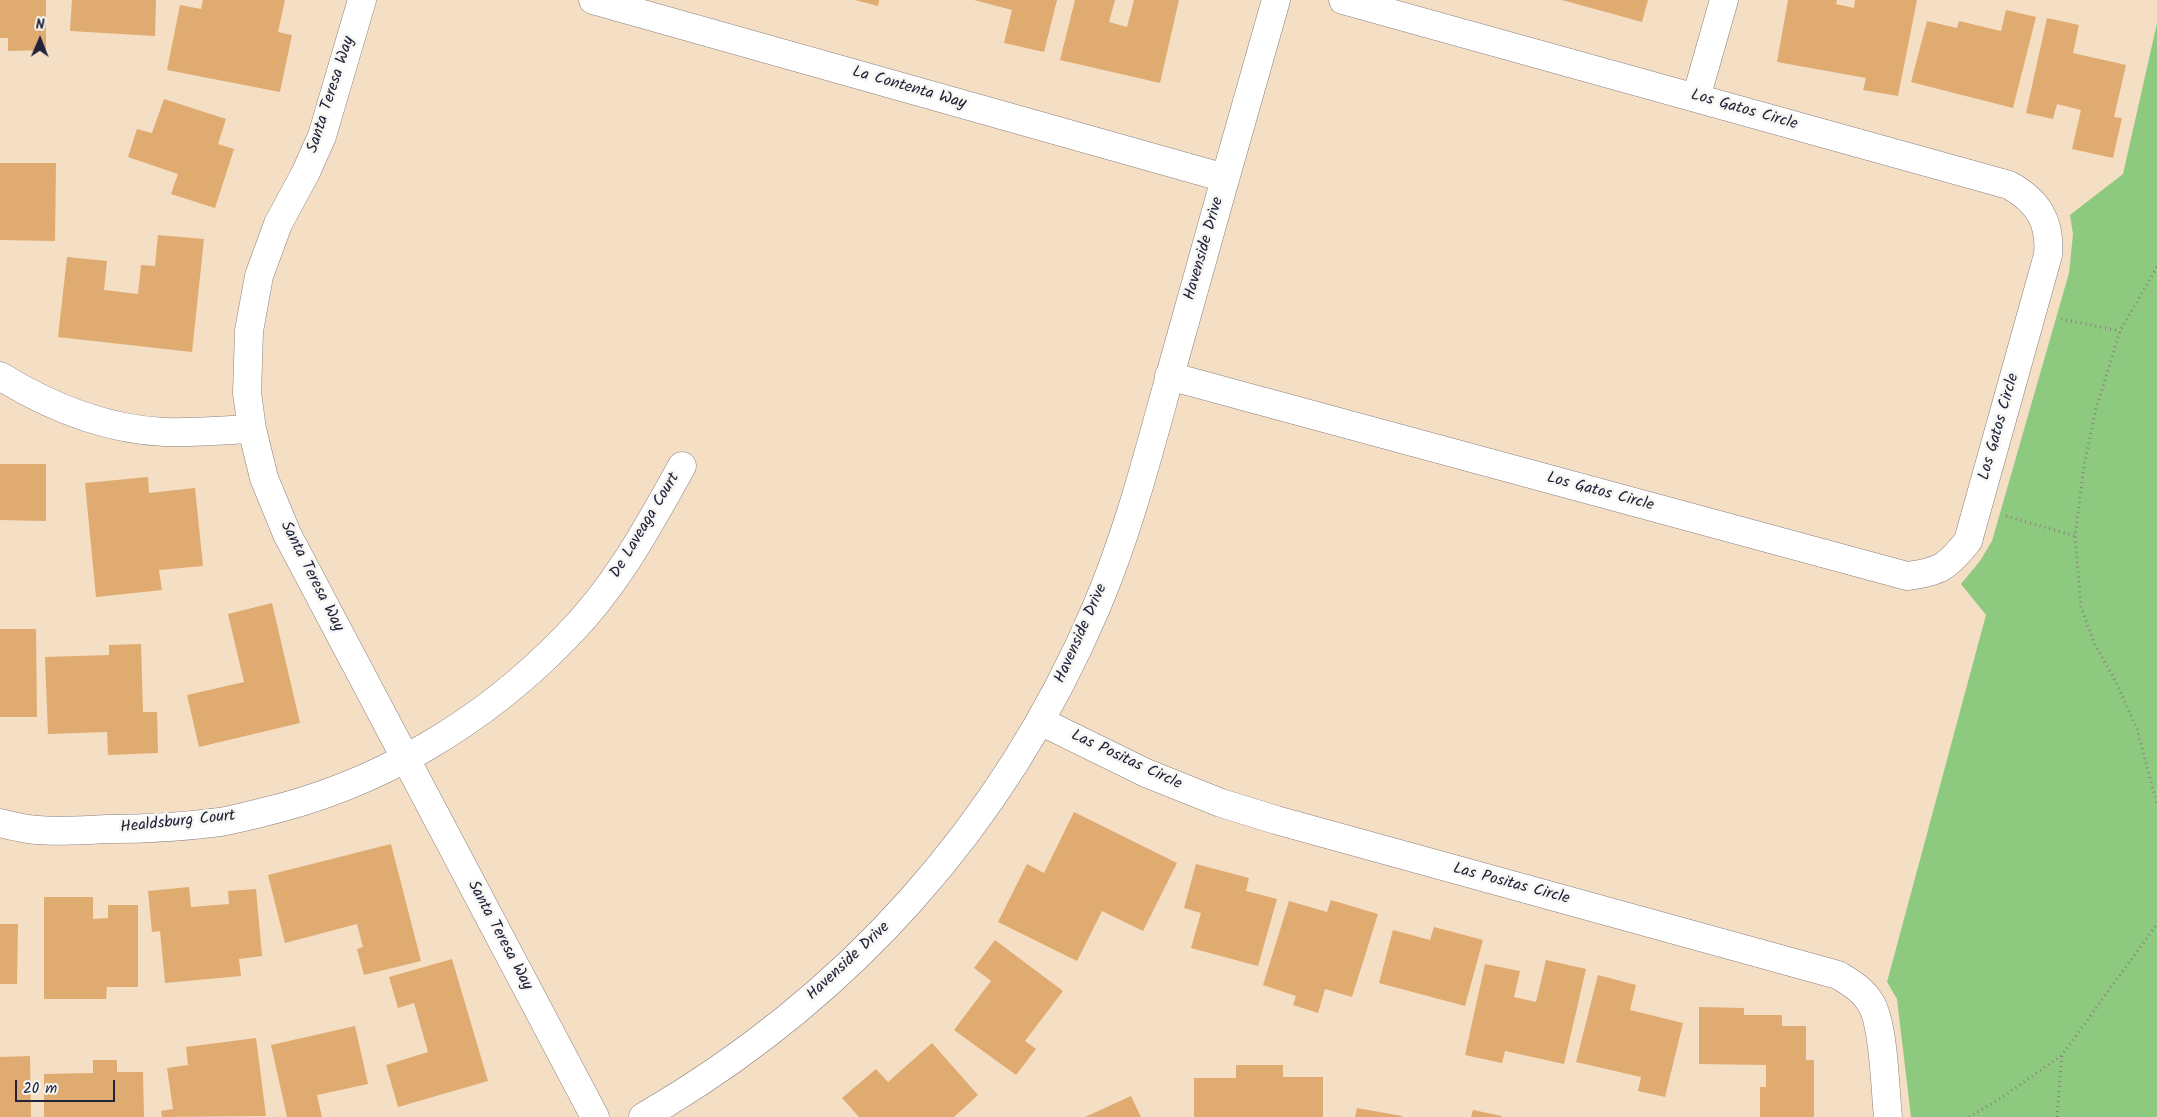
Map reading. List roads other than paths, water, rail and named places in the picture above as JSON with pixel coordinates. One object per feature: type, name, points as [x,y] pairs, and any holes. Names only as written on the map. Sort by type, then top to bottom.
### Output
[{"type":"street","name":"Santa Teresa Way","points":[[362,0],[322,136],[306,172],[278,224],[259,276],[249,331],[247,393],[252,429],[264,478],[288,534],[595,1117]]},
{"type":"street","name":"La Contenta Way","points":[[593,0],[1225,178]]},
{"type":"street","name":"Havenside Drive","points":[[643,1117],[686,1092],[762,1039],[833,980],[892,922],[946,860],[990,800],[1040,721],[1066,674],[1096,607],[1129,521],[1276,0]]},
{"type":"street","name":"Los Gatos Circle","points":[[1169,376],[1907,576],[1930,573],[1951,562],[1968,541],[2048,256],[2049,242],[2043,216],[2025,194],[2009,185],[1343,0]]},
{"type":"street","points":[[1696,98],[1724,0]]},
{"type":"street","points":[[0,376],[28,394],[68,412],[110,424],[164,432],[252,429]]},
{"type":"street","name":"De Laveaga Court","points":[[406,759],[460,727],[512,688],[567,637],[609,588],[640,543],[682,466]]},
{"type":"street","name":"Las Positas Circle","points":[[1040,721],[1146,773],[1221,803],[1276,820],[1838,975],[1858,986],[1872,1004],[1879,1022],[1888,1117]]},
{"type":"street","name":"Healdsburg Court","points":[[0,823],[37,830],[146,829],[221,822],[284,807],[346,786],[406,759]]}]
